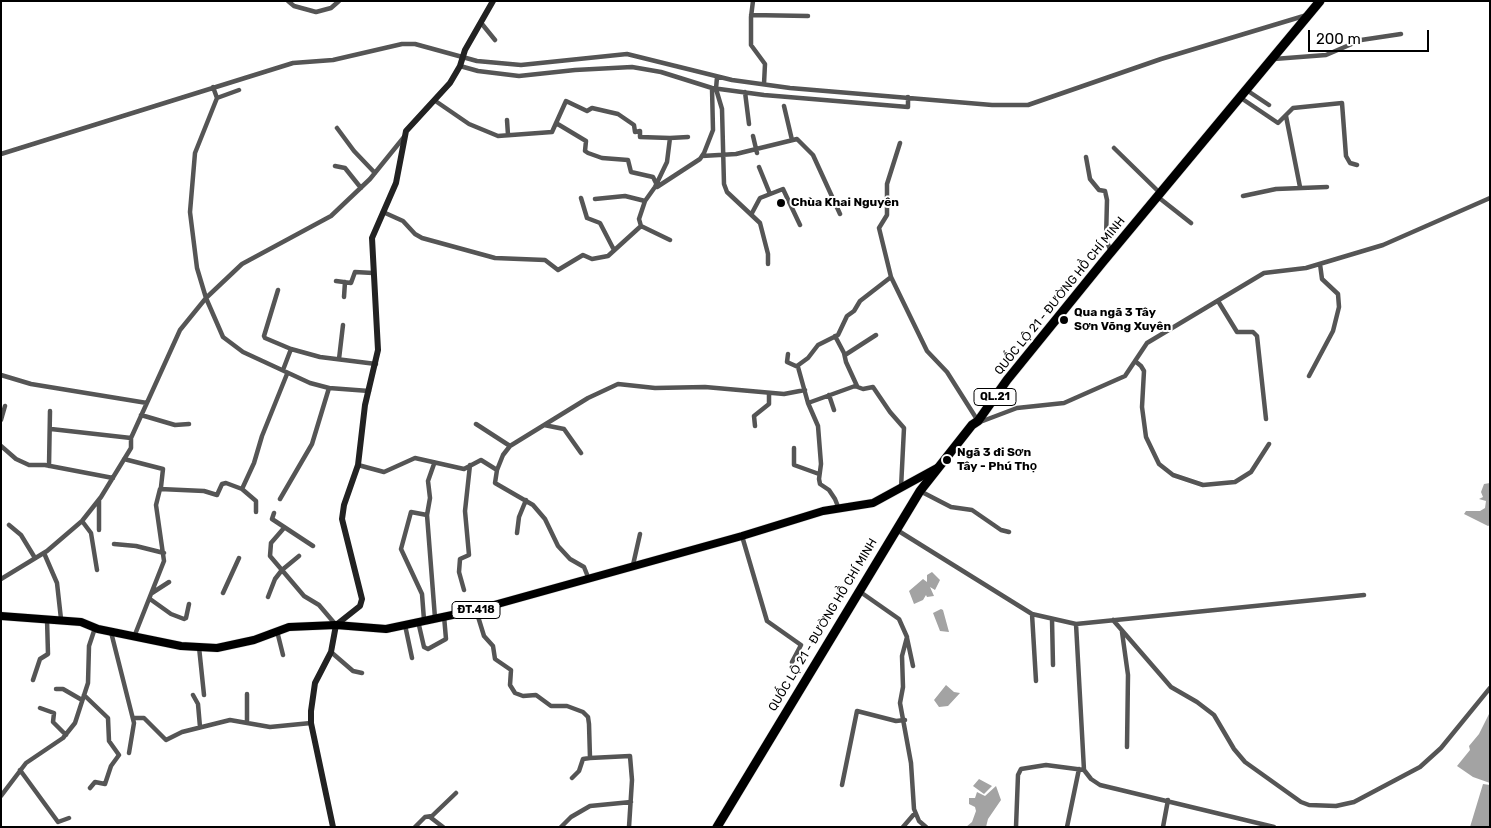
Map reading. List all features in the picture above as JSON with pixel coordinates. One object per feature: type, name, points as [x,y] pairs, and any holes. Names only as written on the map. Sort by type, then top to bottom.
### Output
[{"type":"highway","name":"QUỐC LỘ 21 - ĐƯỜNG HỒ CHÍ MINH","points":[[718,827],[858,590],[920,491],[1007,380],[1248,91],[1320,1]]},
{"type":"main road","name":"ĐT.418","points":[[1,616],[81,622],[95,628],[134,638],[181,646],[217,648],[254,640],[289,627],[336,625],[386,629],[421,620],[476,610],[742,536],[823,511],[873,504],[937,468]]},
{"type":"street","points":[[288,1],[294,6],[316,12],[331,8],[339,1]]},
{"type":"street","points":[[333,827],[311,722],[315,683],[331,652],[336,625],[360,606],[362,600],[342,520],[344,505],[358,465],[363,434],[362,422],[378,350],[372,238],[396,183],[405,137],[410,126],[450,83],[493,1]]},
{"type":"street","points":[[754,1],[751,15],[752,46],[765,64],[764,84]]},
{"type":"street","points":[[461,62],[521,66],[627,54],[718,77],[764,84],[992,105],[1028,105],[1161,60],[1310,14]]},
{"type":"street","points":[[751,15],[808,16]]},
{"type":"street","points":[[482,24],[495,40]]},
{"type":"street","points":[[1274,59],[1326,55],[1361,40],[1401,34]]},
{"type":"street","points":[[1,154],[213,87],[300,62],[333,60],[402,44],[415,44],[461,62],[478,72],[519,76],[575,70],[632,68],[661,72],[714,88],[745,92],[908,107],[908,97]]},
{"type":"street","points":[[702,156],[713,130],[714,88],[718,77]]},
{"type":"street","points":[[213,87],[217,98],[196,153],[190,212],[197,268],[206,298],[223,338],[243,352],[310,383],[329,388],[369,391]]},
{"type":"street","points":[[714,88],[722,109],[724,184],[727,192],[752,213],[763,230],[768,264]]},
{"type":"street","points":[[217,98],[240,90]]},
{"type":"street","points":[[1248,91],[1269,105]]},
{"type":"street","points":[[745,92],[749,124]]},
{"type":"street","points":[[1241,98],[1278,122],[1293,108],[1342,103],[1346,156],[1350,163],[1357,165]]},
{"type":"street","points":[[434,100],[469,124],[498,136],[552,132],[566,101],[587,110],[592,108],[618,114],[634,125],[635,132],[640,132],[640,137],[670,138],[688,136]]},
{"type":"street","points":[[784,106],[792,140]]},
{"type":"street","points":[[1286,116],[1300,187]]},
{"type":"street","points":[[507,120],[508,136]]},
{"type":"street","points":[[556,123],[586,141],[585,151],[588,153],[602,158],[628,160],[632,172],[653,177],[656,180],[655,187]]},
{"type":"street","points":[[337,128],[354,151],[375,173]]},
{"type":"street","points":[[753,136],[756,151]]},
{"type":"street","points":[[1,579],[44,553],[82,521],[100,500],[131,448],[131,438],[180,330],[206,298],[242,264],[331,216],[361,188],[405,137]]},
{"type":"street","points":[[670,138],[667,162],[655,187],[645,201],[639,219],[641,226],[670,240]]},
{"type":"street","points":[[655,187],[702,156],[756,151],[792,140],[801,141],[813,155],[840,214]]},
{"type":"street","points":[[900,143],[887,184],[887,215],[879,228],[891,277],[927,351],[947,372],[975,423],[1017,408],[1064,403],[1125,376],[1147,343],[1264,273],[1306,268],[1382,244],[1490,198]]},
{"type":"street","points":[[1114,148],[1160,196],[1191,223]]},
{"type":"street","points":[[1086,157],[1090,179],[1099,190],[1105,191],[1107,200],[1106,239],[1112,252]]},
{"type":"street","points":[[335,166],[345,168],[361,188]]},
{"type":"street","points":[[759,167],[770,194]]},
{"type":"street","points":[[1243,196],[1276,189],[1327,187]]},
{"type":"street","points":[[752,213],[760,198],[783,190],[800,225]]},
{"type":"street","points":[[595,199],[625,196],[645,201]]},
{"type":"street","points":[[581,198],[587,218],[600,223],[614,250]]},
{"type":"street","points":[[383,212],[403,221],[414,234],[422,238],[495,258],[545,260],[558,270],[584,255],[597,259],[608,256],[641,226]]},
{"type":"street","points":[[1309,376],[1333,331],[1339,307],[1338,294],[1322,279],[1320,264]]},
{"type":"street","points":[[336,281],[354,282],[355,272],[373,273]]},
{"type":"street","points":[[797,366],[808,358],[818,345],[835,336],[860,301],[891,277]]},
{"type":"street","points":[[344,297],[345,282]]},
{"type":"street","points":[[278,290],[264,336],[291,349],[320,357],[376,364]]},
{"type":"street","points":[[1218,301],[1237,332],[1253,332],[1257,336],[1266,419]]},
{"type":"street","points":[[339,359],[343,325]]},
{"type":"street","points":[[845,355],[876,335]]},
{"type":"street","points":[[835,336],[845,355],[846,362],[857,386]]},
{"type":"street","points":[[242,489],[254,463],[291,349]]},
{"type":"street","points":[[788,354],[788,363],[797,366]]},
{"type":"street","points":[[1135,361],[1142,366],[1144,371],[1142,407],[1146,437],[1159,464],[1173,475],[1203,485],[1234,482],[1251,472],[1268,444]]},
{"type":"street","points":[[797,366],[808,403],[818,426],[821,443],[820,484],[828,490],[838,509]]},
{"type":"street","points":[[1,375],[31,384],[147,403]]},
{"type":"street","points":[[588,578],[584,566],[570,558],[558,546],[545,519],[533,504],[494,483],[496,470],[503,455],[510,446],[588,398],[618,384],[655,388],[673,387],[784,394],[805,390]]},
{"type":"street","points":[[808,403],[857,386],[864,389],[873,387],[890,412],[904,428],[901,488]]},
{"type":"street","points":[[280,499],[312,444],[329,388]]},
{"type":"street","points":[[754,426],[754,416],[769,404],[769,393]]},
{"type":"street","points":[[829,395],[834,410]]},
{"type":"street","points":[[1,420],[5,406]]},
{"type":"street","points":[[49,466],[50,411]]},
{"type":"street","points":[[141,415],[175,426],[189,424]]},
{"type":"street","points":[[476,424],[510,446]]},
{"type":"street","points":[[544,425],[564,429],[581,453]]},
{"type":"street","points":[[51,429],[131,438]]},
{"type":"street","points":[[1,446],[16,460],[29,465],[49,466],[113,478]]},
{"type":"street","points":[[794,448],[792,461],[794,465],[820,474]]},
{"type":"street","points":[[358,465],[384,472],[400,466],[411,458],[419,458],[434,464],[460,469],[481,460],[496,470]]},
{"type":"street","points":[[124,460],[163,469],[156,505],[164,561],[134,638]]},
{"type":"street","points":[[427,515],[411,512],[401,549],[422,594],[421,620],[424,646],[428,649],[446,639],[440,617],[427,515],[430,498],[428,481],[434,464]]},
{"type":"street","points":[[464,590],[459,572],[460,559],[469,555],[465,511],[470,465]]},
{"type":"street","points":[[161,487],[169,490],[204,490],[217,495],[223,483],[242,489],[256,501],[256,512]]},
{"type":"street","points":[[920,491],[951,507],[972,510],[1002,530],[1009,532]]},
{"type":"street","points":[[99,530],[100,500]]},
{"type":"street","points":[[518,533],[519,518],[526,500]]},
{"type":"street","points":[[274,513],[272,518],[313,546]]},
{"type":"street","points":[[82,521],[91,533],[98,570]]},
{"type":"street","points":[[9,525],[21,535],[35,558]]},
{"type":"street","points":[[284,528],[271,543],[270,556],[304,596],[319,606],[336,625]]},
{"type":"street","points":[[896,529],[1032,614],[1076,624],[1364,595]]},
{"type":"street","points":[[633,565],[640,534]]},
{"type":"street","points":[[742,536],[767,621],[801,645],[792,662]]},
{"type":"street","points":[[114,544],[136,546],[164,552]]},
{"type":"street","points":[[44,553],[57,583],[60,619]]},
{"type":"street","points":[[268,597],[275,579],[282,570],[299,556]]},
{"type":"street","points":[[223,593],[239,558]]},
{"type":"street","points":[[152,593],[169,582]]},
{"type":"street","points":[[858,590],[900,619],[907,637],[913,666]]},
{"type":"street","points":[[150,598],[171,614],[184,619],[186,618],[189,604]]},
{"type":"street","points":[[476,610],[484,636],[493,646],[495,659],[511,670],[510,684],[515,693],[523,696],[536,695],[551,706],[572,707],[588,717],[590,758]]},
{"type":"street","points":[[1032,614],[1036,681]]},
{"type":"street","points":[[33,680],[40,660],[48,654],[46,618]]},
{"type":"street","points":[[1052,619],[1053,665]]},
{"type":"street","points":[[1113,620],[1171,688],[1198,702],[1214,715],[1234,749],[1245,762],[1300,802],[1309,806],[1336,806],[1354,802],[1420,767],[1441,748],[1490,688]]},
{"type":"street","points":[[1067,827],[1082,770],[1076,624]]},
{"type":"street","points":[[405,625],[412,658]]},
{"type":"street","points":[[1,796],[20,770],[66,734],[75,723],[88,676],[89,646],[95,628]]},
{"type":"street","points":[[277,631],[284,655]]},
{"type":"street","points":[[1122,631],[1128,675],[1127,747]]},
{"type":"street","points":[[110,632],[133,718],[134,728],[129,753]]},
{"type":"street","points":[[907,637],[902,656],[903,686],[900,701],[916,813],[919,821],[926,827]]},
{"type":"street","points":[[199,646],[204,694]]},
{"type":"street","points":[[331,652],[353,671],[362,674]]},
{"type":"street","points":[[56,689],[63,689],[83,698],[108,718],[109,741],[119,755],[111,766],[105,784],[95,782],[90,788]]},
{"type":"street","points":[[247,694],[247,722]]},
{"type":"street","points":[[193,695],[198,704],[200,727]]},
{"type":"street","points":[[40,708],[54,713],[53,722],[66,734]]},
{"type":"street","points":[[842,785],[857,711],[896,721],[904,720]]},
{"type":"street","points":[[133,718],[144,718],[166,740],[200,727],[230,720],[270,727],[311,722]]},
{"type":"street","points":[[572,778],[577,775],[584,759],[630,756],[631,802],[629,827]]},
{"type":"street","points":[[1016,827],[1018,774],[1021,769],[1046,765],[1082,770],[1100,785],[1274,827]]},
{"type":"street","points":[[20,770],[58,822],[69,818]]},
{"type":"street","points":[[415,827],[424,818],[430,817],[456,793]]},
{"type":"street","points":[[1163,827],[1168,800]]},
{"type":"street","points":[[561,827],[571,817],[590,806],[631,802]]},
{"type":"street","points":[[903,827],[916,813]]},
{"type":"street","points":[[430,817],[443,827]]},
{"type":"shaded area","points":[[1490,483],[1490,525],[1488,526],[1464,514],[1466,511],[1480,511],[1485,508],[1486,501],[1479,499],[1483,497],[1481,492],[1484,484]]},
{"type":"shaded area","points":[[932,572],[940,580],[935,590],[930,587],[934,596],[927,597],[926,595],[923,600],[914,604],[909,591],[923,579],[927,582],[927,575]]},
{"type":"shaded area","points":[[941,609],[943,610],[949,632],[940,631],[933,613]]},
{"type":"shaded area","points":[[946,685],[954,692],[960,693],[948,706],[939,707],[934,700]]},
{"type":"shaded area","points":[[1490,712],[1490,783],[1473,777],[1457,766],[1470,750],[1469,746],[1479,734]]},
{"type":"shaded area","points":[[979,779],[992,786],[984,794],[973,786]]},
{"type":"shaded area","points":[[1483,784],[1490,785],[1490,827],[1470,827]]},
{"type":"shaded area","points":[[996,786],[1001,800],[988,819],[986,827],[966,827],[972,822],[976,811],[975,807],[969,804],[969,798],[975,798],[977,792],[985,796]]},
{"type":"place","name":"Chùa Khai Nguyên","points":[[781,203]]},
{"type":"place","name":"Qua ngã 3 Tây Sơn Võng Xuyên","points":[[1064,320]]},
{"type":"place","name":"Ngã 3 đi Sơn Tây - Phú Thọ","points":[[947,460]]}]
